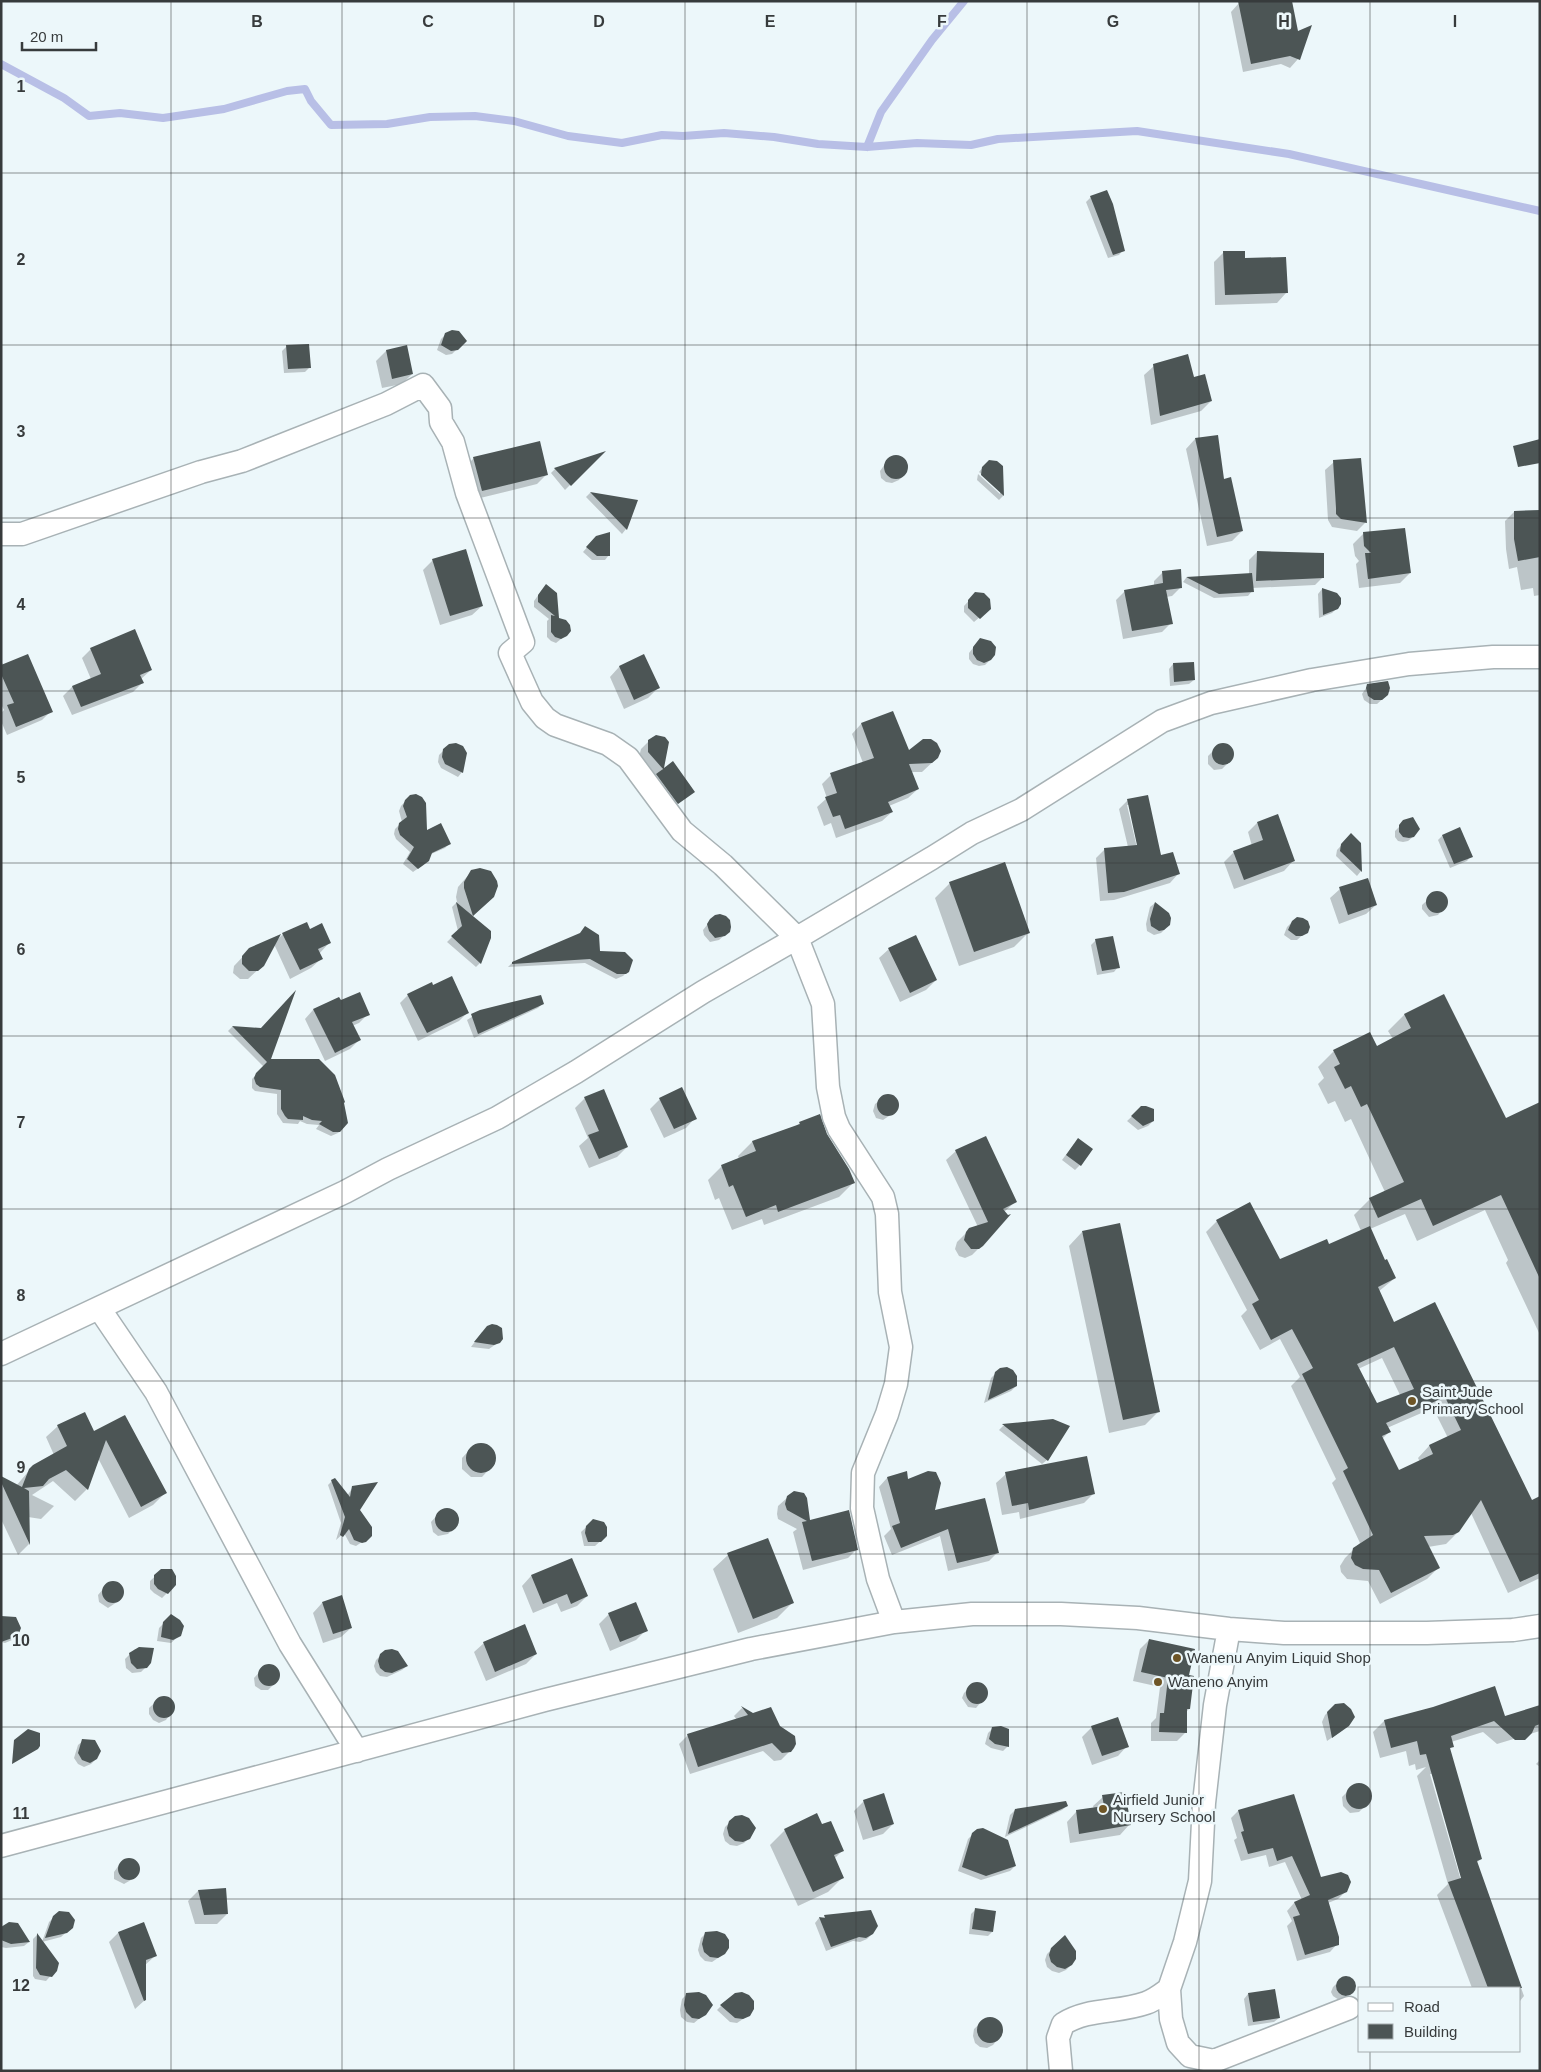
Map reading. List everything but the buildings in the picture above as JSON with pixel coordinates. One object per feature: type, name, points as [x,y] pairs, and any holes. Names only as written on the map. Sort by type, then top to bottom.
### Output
[{"type":"street","points":[[1,534],[22,534],[201,472],[242,460],[386,404],[423,385],[440,408],[441,422],[453,442],[467,493],[523,642],[510,653],[532,702],[545,718],[555,724],[608,744],[628,758],[682,831],[723,865],[797,938],[822,1004],[828,1087],[834,1117],[839,1129],[886,1204],[890,1292],[901,1347],[896,1384],[887,1414],[863,1473],[862,1508],[878,1579],[894,1622]]},
{"type":"street","points":[[1,1354],[345,1192],[388,1169],[497,1118],[576,1072],[703,992],[972,833],[1021,810],[1162,721],[1211,703],[1312,680],[1400,665],[1493,657],[1540,657]]},
{"type":"street","points":[[99,1308],[156,1392],[290,1644],[357,1751]]},
{"type":"street","points":[[1,1846],[545,1700],[743,1651],[894,1622],[972,1614],[1061,1614],[1138,1618],[1229,1629],[1284,1633],[1427,1633],[1513,1630],[1540,1626]]},
{"type":"street","points":[[1229,1629],[1216,1705],[1204,1803],[1200,1881],[1185,1942],[1169,1989],[1171,2019],[1178,2043],[1190,2056],[1214,2060],[1349,2008]]},
{"type":"street","points":[[1061,2071],[1058,2038],[1063,2024],[1083,2014],[1145,2004],[1169,1989]]},
{"type":"waterway","points":[[867,147],[881,112],[932,40],[964,1]]},
{"type":"waterway","points":[[1,64],[64,98],[89,116],[120,113],[163,118],[224,109],[287,91],[305,89],[311,101],[331,125],[387,124],[430,117],[475,116],[514,121],[568,136],[622,143],[662,135],[683,136],[724,133],[774,137],[818,144],[867,147],[917,143],[971,145],[998,139],[1137,131],[1289,154],[1540,211]]},
{"type":"place","name":"Saint Jude Primary School","points":[[1412,1401]]},
{"type":"place","name":"Wanenu Anyim Liquid Shop","points":[[1177,1658]]},
{"type":"place","name":"Waneno Anyim","points":[[1158,1682]]},
{"type":"place","name":"Airfield Junior Nursery School","points":[[1103,1809]]}]
